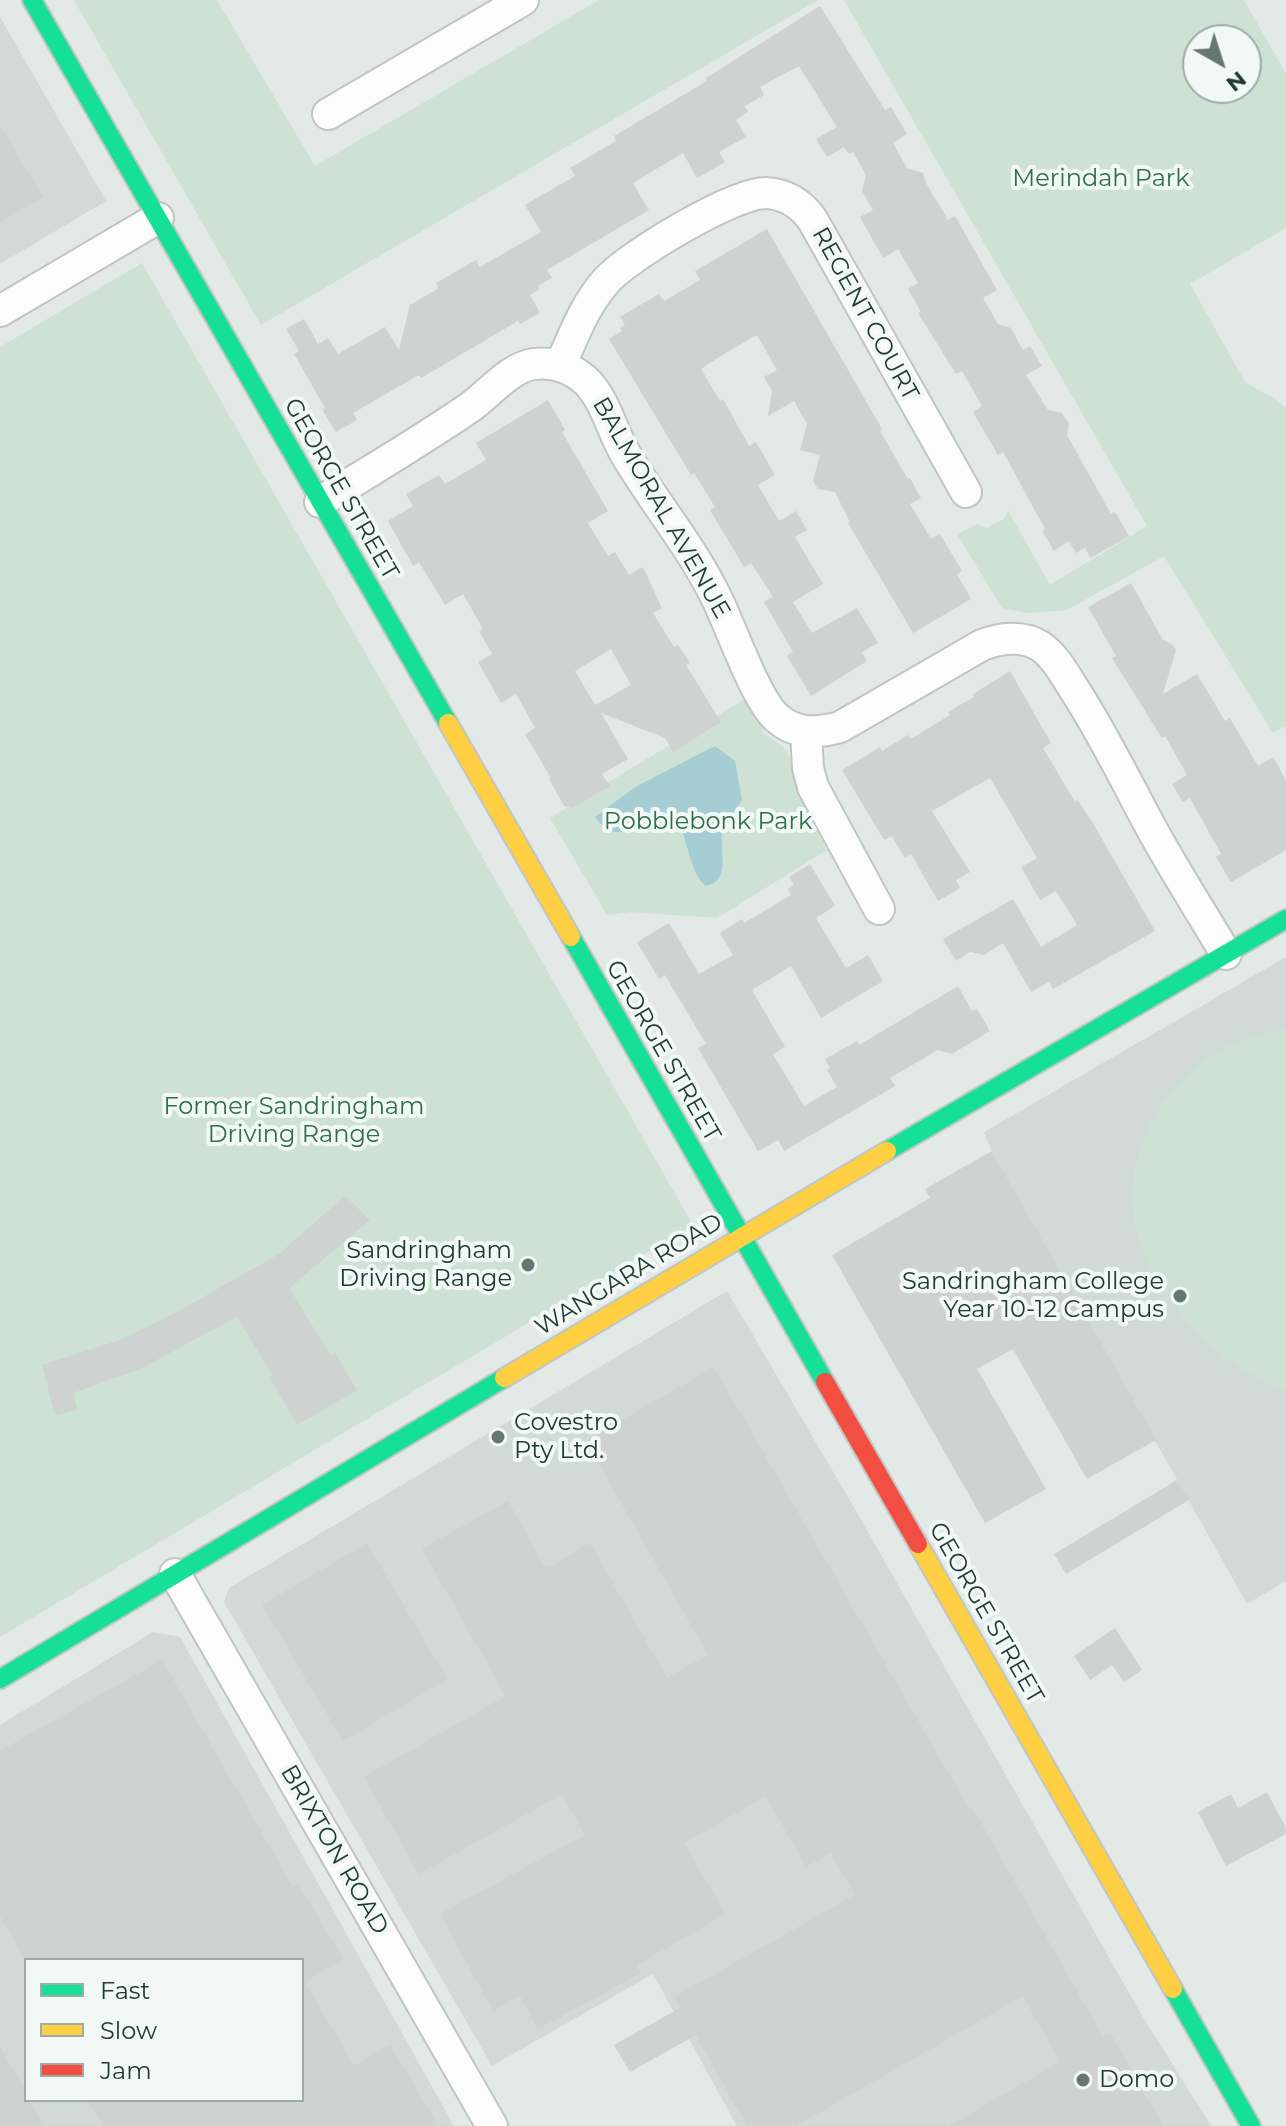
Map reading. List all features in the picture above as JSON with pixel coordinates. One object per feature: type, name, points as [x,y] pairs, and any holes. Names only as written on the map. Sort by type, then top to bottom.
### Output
[{"type":"street","name":"GEORGE STREET","points":[[32,0],[1251,2126]]},
{"type":"street","points":[[328,114],[523,0]]},
{"type":"street","name":"REGENT COURT","points":[[560,366],[582,317],[596,295],[621,267],[732,202],[766,193],[782,196],[805,209],[812,219],[966,492]]},
{"type":"street","points":[[0,311],[158,218]]},
{"type":"street","points":[[320,502],[470,408],[516,371],[529,364],[560,366]]},
{"type":"street","name":"BALMORAL AVENUE","points":[[560,366],[587,382],[595,393],[625,454],[679,532],[717,598],[766,704],[779,720],[806,732]]},
{"type":"street","points":[[879,909],[813,787],[808,768],[806,732],[840,727],[993,641],[1027,640],[1042,647],[1063,671],[1103,735],[1149,824],[1226,954]]},
{"type":"street","name":"WANGARA ROAD","points":[[0,1679],[741,1236],[1286,919]]},
{"type":"street","name":"BRIXTON ROAD","points":[[175,1574],[492,2126]]},
{"type":"shaded area","points":[[0,17],[106,201],[0,264]]},
{"type":"shaded area","name":"Sandringham College Year 10-12 Campus","points":[[1286,957],[1286,1581],[1247,1604],[984,1132]]},
{"type":"shaded area","points":[[727,1291],[855,1509],[1141,2014],[1211,2126],[737,2126],[653,1974],[492,2066],[224,1602],[229,1588]]},
{"type":"shaded area","points":[[153,1632],[180,1637],[454,2126],[0,2126],[0,1725]]},
{"type":"green space","points":[[74,0],[217,0],[315,166],[599,0],[818,0],[261,325]]},
{"type":"green space","name":"Merindah Park","points":[[844,0],[1244,0],[1258,24],[1182,24],[1182,104],[1262,104],[1262,32],[1286,74],[1286,228],[1190,284],[1245,382],[1286,408],[1286,726],[1273,733],[1164,556],[1067,610],[1027,613],[1002,608],[957,534],[977,524],[987,528],[1005,518],[1008,510],[1050,585],[1147,526]]},
{"type":"green space","name":"Former Sandringham Driving Range","points":[[142,263],[693,1225],[0,1637],[0,347]]},
{"type":"green space","name":"Pobblebonk Park","points":[[748,697],[764,733],[783,747],[793,762],[805,806],[827,850],[717,918],[631,912],[607,915],[550,818]]},
{"type":"green space","points":[[1286,1030],[1286,1392],[1222,1355],[1182,1316],[1141,1248],[1133,1211],[1133,1190],[1140,1149],[1148,1130],[1157,1111],[1182,1079],[1230,1046],[1258,1035]]},
{"type":"water","points":[[715,746],[735,761],[742,800],[723,828],[720,877],[706,886],[694,868],[681,829],[645,825],[626,832],[608,832],[595,817],[635,787]]},
{"type":"building","points":[[820,6],[885,110],[891,107],[907,134],[893,143],[907,168],[923,173],[948,220],[955,216],[997,290],[983,298],[998,324],[1011,328],[1023,350],[1030,346],[1042,366],[1026,375],[1048,410],[1062,413],[1069,424],[1067,435],[1111,514],[1115,512],[1129,536],[1091,558],[1085,548],[1076,553],[1069,541],[1054,551],[1003,452],[998,455],[973,412],[982,406],[962,371],[956,374],[918,313],[921,312],[908,289],[918,283],[898,249],[883,258],[860,217],[873,210],[862,191],[866,175],[853,152],[849,154],[844,147],[827,157],[816,139],[837,127],[799,66],[760,87],[764,95],[745,106],[748,112],[736,120],[746,137],[719,152],[725,162],[697,178],[683,153],[633,183],[649,210],[547,270],[552,278],[530,295],[540,313],[520,324],[518,321],[421,378],[419,375],[353,413],[357,420],[336,432],[294,354],[299,351],[286,329],[304,319],[318,344],[328,338],[338,354],[385,327],[399,350],[410,305],[439,288],[436,283],[476,260],[480,267],[541,232],[525,205],[575,176],[570,168],[616,141],[614,136],[707,81],[706,78]]},
{"type":"building","points":[[0,126],[43,197],[0,222]]},
{"type":"building","points":[[767,229],[921,498],[910,504],[931,539],[940,534],[962,571],[957,574],[971,599],[913,633],[848,523],[835,492],[818,489],[813,481],[820,455],[800,450],[807,424],[794,401],[768,416],[772,391],[764,377],[777,370],[757,335],[719,357],[701,369],[720,401],[723,399],[749,446],[756,442],[775,475],[758,485],[779,521],[796,511],[807,530],[795,537],[823,584],[793,602],[812,633],[857,608],[878,643],[862,652],[867,661],[811,696],[787,656],[793,652],[764,602],[773,597],[751,563],[744,567],[710,510],[715,507],[694,473],[691,475],[609,339],[622,331],[620,328],[625,325],[620,317],[659,294],[664,301],[700,280],[695,271]]},
{"type":"building","points":[[548,400],[565,430],[562,432],[608,511],[588,523],[608,556],[615,552],[629,575],[643,567],[662,608],[653,613],[674,647],[678,645],[690,663],[686,665],[721,722],[673,752],[665,738],[601,713],[628,759],[602,774],[610,786],[572,808],[564,806],[525,734],[535,728],[516,694],[501,703],[478,662],[492,654],[479,631],[483,629],[463,594],[445,605],[419,562],[413,566],[388,521],[413,506],[406,494],[439,475],[445,484],[486,460],[476,443]],"holes":[[[611,649],[631,685],[595,705],[575,671]]]},
{"type":"building","points":[[1131,583],[1163,640],[1176,650],[1163,694],[1197,674],[1225,721],[1230,718],[1258,766],[1273,757],[1286,780],[1286,850],[1231,882],[1216,857],[1221,854],[1190,798],[1183,802],[1172,784],[1187,775],[1165,736],[1162,738],[1112,658],[1116,656],[1088,607]]},
{"type":"building","points":[[1010,671],[1051,743],[1043,748],[1075,802],[1078,800],[1094,825],[1155,931],[1053,989],[1049,982],[1031,992],[1003,943],[984,955],[970,952],[956,961],[943,939],[1013,899],[1041,947],[1077,925],[1056,891],[1040,900],[1021,867],[1037,858],[990,778],[932,811],[970,872],[956,880],[960,888],[938,901],[911,854],[905,858],[892,836],[884,840],[842,770],[880,747],[882,751],[908,735],[911,739]]},
{"type":"building","points":[[810,864],[835,906],[816,918],[846,968],[868,955],[883,981],[821,1018],[791,966],[752,990],[785,1047],[773,1054],[804,1106],[837,1087],[827,1070],[830,1068],[825,1059],[857,1041],[859,1045],[958,986],[972,1011],[977,1009],[990,1031],[952,1054],[938,1050],[890,1078],[895,1086],[784,1151],[778,1140],[758,1151],[698,1048],[706,1044],[665,975],[659,979],[637,942],[669,923],[699,974],[733,955],[720,933],[742,919],[744,923],[791,895],[788,889],[794,885],[789,877]]},
{"type":"building","points":[[992,1151],[1156,1440],[1087,1479],[1013,1349],[977,1369],[1046,1489],[985,1523],[832,1255],[930,1198],[925,1189]]},
{"type":"building","points":[[345,1196],[370,1220],[289,1288],[331,1356],[335,1353],[357,1390],[297,1425],[270,1378],[273,1376],[237,1317],[140,1369],[73,1393],[78,1410],[55,1415],[42,1365],[120,1340],[175,1313],[279,1254]]},
{"type":"building","points":[[714,1367],[1103,2037],[1110,2033],[1163,2126],[949,2126],[1060,2062],[1023,1996],[796,2126],[747,2126],[696,2035],[630,2072],[614,2045],[680,2008],[674,1997],[855,1895],[831,1853],[806,1867],[766,1796],[684,1843],[725,1914],[637,1965],[641,1973],[538,2029],[520,1996],[493,2011],[440,1914],[585,1835],[562,1794],[419,1874],[364,1777],[506,1696],[422,1549],[508,1501],[546,1569],[590,1543],[667,1678],[708,1655],[586,1441]]},
{"type":"building","points":[[1177,1480],[1189,1500],[1066,1574],[1054,1554]]},
{"type":"building","points":[[367,1543],[447,1679],[343,1741],[262,1605]]},
{"type":"building","points":[[1115,1628],[1142,1670],[1124,1682],[1112,1665],[1090,1680],[1074,1656]]},
{"type":"building","points":[[162,1660],[293,1887],[298,1884],[343,1959],[305,1982],[354,2066],[390,2044],[438,2126],[103,2126],[88,2102],[304,2102],[304,1958],[24,1958],[0,1916],[0,1751]]},
{"type":"building","points":[[1267,1792],[1286,1828],[1286,1834],[1226,1866],[1198,1812],[1231,1794],[1238,1808]]},
{"type":"building","points":[[0,2047],[24,2089],[24,2102],[31,2102],[45,2126],[0,2126]]},
{"type":"traffic: fast","points":[[32,0],[448,723]]},
{"type":"traffic: fast","points":[[887,1151],[1286,919]]},
{"type":"traffic: fast","points":[[571,937],[825,1382]]},
{"type":"traffic: fast","points":[[0,1679],[504,1378]]},
{"type":"traffic: fast","points":[[1173,1989],[1251,2126]]},
{"type":"traffic: slow","points":[[448,723],[571,937]]},
{"type":"traffic: slow","points":[[504,1378],[887,1151]]},
{"type":"traffic: slow","points":[[918,1544],[1173,1989]]},
{"type":"traffic: jam","points":[[825,1382],[918,1544]]},
{"type":"place","name":"Sandringham Driving Range","points":[[528,1265]]},
{"type":"place","name":"Sandringham College Year 10-12 Campus","points":[[1180,1296]]},
{"type":"place","name":"Covestro Pty Ltd.","points":[[498,1437]]},
{"type":"place","name":"Domo","points":[[1083,2080]]}]
